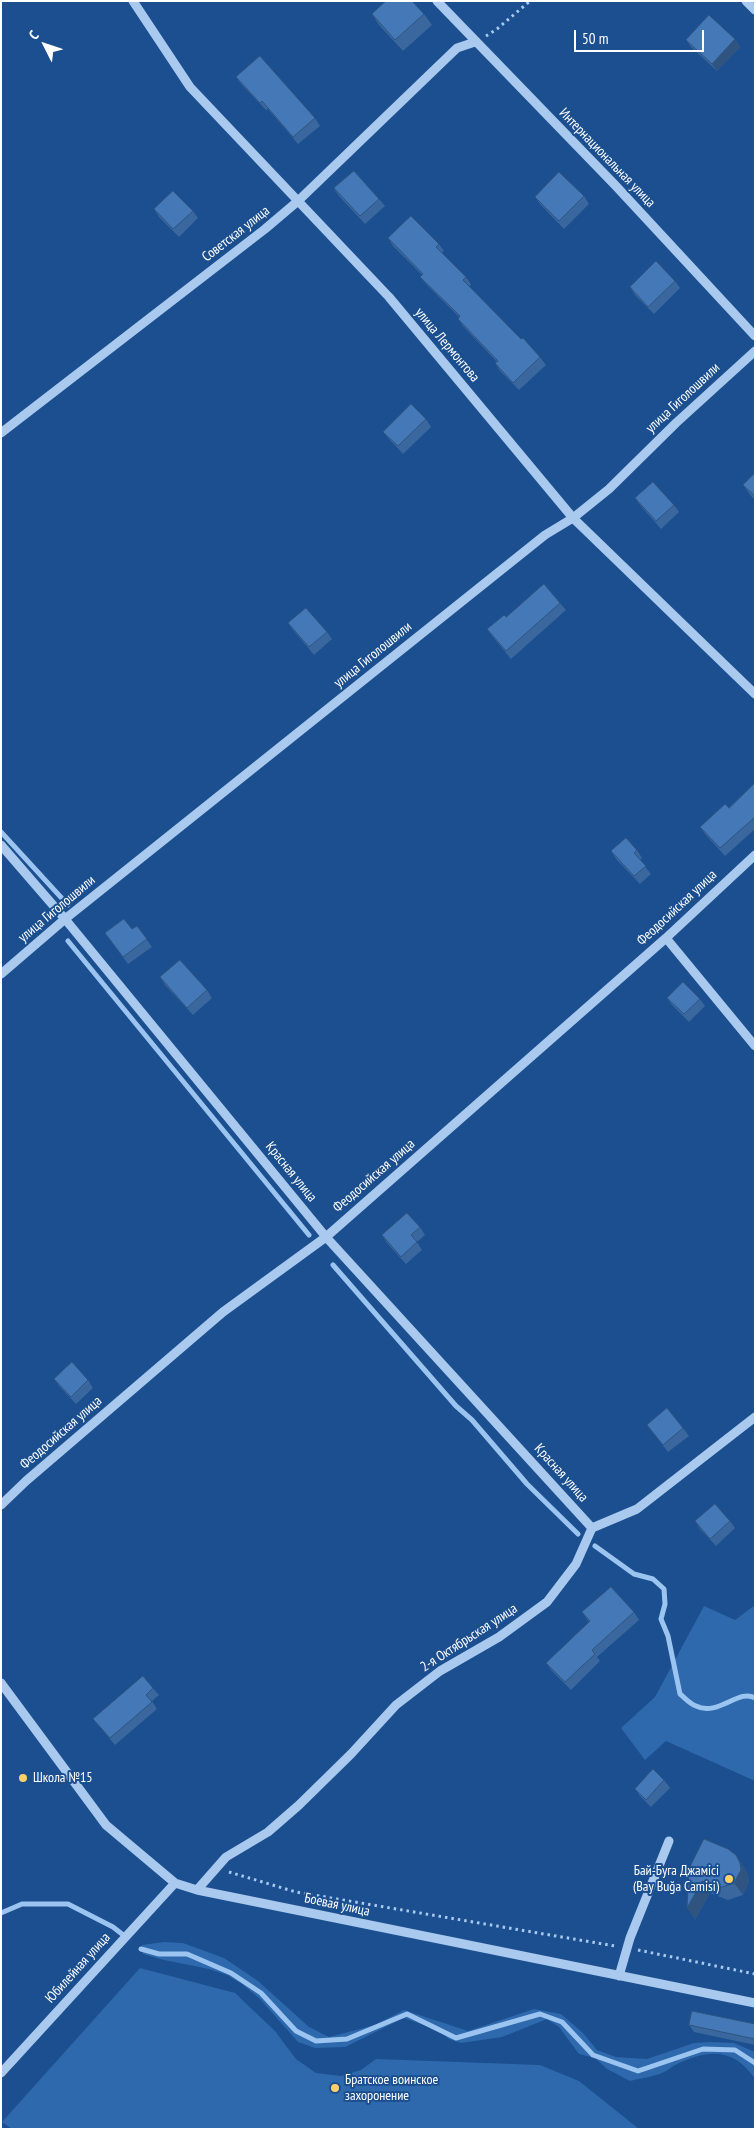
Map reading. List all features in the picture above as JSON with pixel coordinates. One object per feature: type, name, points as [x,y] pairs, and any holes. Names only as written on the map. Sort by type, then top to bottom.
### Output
[{"type":"street","name":"улица Лермонтова","points":[[133,1],[190,88],[389,297],[574,518],[755,694]]},
{"type":"street","name":"Интернациональная улица","points":[[437,1],[615,185],[755,336]]},
{"type":"street","points":[[746,1],[755,10]]},
{"type":"street","name":"Советская улица","points":[[1,433],[265,230],[298,201],[457,48],[475,42]]},
{"type":"street","name":"улица Гиголошвили","points":[[1,974],[65,920],[545,535],[574,518],[610,489],[676,423],[755,352]]},
{"type":"street","name":"Красная улица","points":[[1,845],[326,1237],[592,1528]]},
{"type":"street","name":"Феодосийская улица","points":[[1,1505],[26,1481],[223,1312],[326,1237],[666,938],[755,855]]},
{"type":"street","points":[[666,938],[755,1046]]},
{"type":"street","points":[[592,1528],[637,1509],[755,1417]]},
{"type":"street","name":"2-я Октябрьская улица","points":[[197,1890],[226,1857],[268,1832],[298,1805],[352,1754],[396,1705],[440,1671],[499,1638],[547,1602],[576,1564],[592,1528]]},
{"type":"street","name":"Боевая улица","points":[[1,1683],[106,1825],[175,1883],[197,1890],[755,2003]]},
{"type":"street","points":[[619,1976],[627,1948],[669,1841]]},
{"type":"street","name":"Юбилейная улица","points":[[1,2073],[175,1883]]},
{"type":"path","points":[[475,42],[497,29],[530,1]]},
{"type":"path","points":[[216,1868],[296,1892],[627,1948],[755,1974]]},
{"type":"shaded area","points":[[755,1605],[755,1781],[666,1741],[645,1760],[621,1728],[655,1697],[704,1606],[735,1620]]},
{"type":"shaded area","points":[[164,1942],[183,1943],[224,1958],[258,1981],[309,2027],[329,2037],[375,2025],[404,2010],[468,2031],[534,2009],[561,2014],[583,2033],[597,2050],[616,2057],[647,2059],[694,2043],[734,2043],[755,2052],[755,2079],[738,2061],[720,2054],[710,2054],[689,2059],[656,2075],[630,2081],[607,2069],[595,2058],[579,2054],[559,2027],[547,2019],[502,2037],[461,2043],[449,2039],[438,2030],[404,2018],[345,2047],[315,2048],[298,2042],[260,1999],[242,1984],[227,1975],[143,1954],[142,1945]]},
{"type":"shaded area","points":[[140,1968],[235,1993],[275,2031],[296,2059],[316,2073],[341,2076],[361,2070],[376,2059],[540,2065],[579,2081],[639,2129],[12,2129],[2,2122]]},
{"type":"building","points":[[386,1],[412,1],[424,14],[395,40],[372,14]]},
{"type":"building","points":[[709,15],[735,39],[712,64],[686,40]]},
{"type":"building","points":[[260,56],[315,118],[293,137],[262,101],[260,103],[236,77]]},
{"type":"building","points":[[354,171],[379,199],[360,216],[334,188]]},
{"type":"building","points":[[559,172],[584,196],[559,221],[535,197]]},
{"type":"building","points":[[173,191],[193,211],[173,229],[154,209]]},
{"type":"building","points":[[411,216],[439,244],[436,247],[466,277],[463,280],[540,357],[513,383],[495,363],[498,361],[458,319],[460,316],[420,277],[423,274],[388,238]]},
{"type":"building","points":[[656,261],[675,281],[648,307],[630,287]]},
{"type":"building","points":[[411,404],[426,419],[398,446],[383,432]]},
{"type":"building","points":[[755,473],[755,496],[743,485]]},
{"type":"building","points":[[653,482],[674,505],[656,521],[635,498]]},
{"type":"building","points":[[544,584],[560,603],[506,651],[487,629],[504,615],[506,617]]},
{"type":"building","points":[[306,608],[327,632],[309,647],[288,623]]},
{"type":"building","points":[[755,783],[755,817],[720,848],[700,827],[725,804],[729,808]]},
{"type":"building","points":[[626,838],[637,850],[634,853],[646,866],[634,876],[611,851]]},
{"type":"building","points":[[124,919],[132,929],[137,926],[147,939],[123,957],[105,933]]},
{"type":"building","points":[[180,960],[207,990],[187,1008],[160,977]]},
{"type":"building","points":[[683,982],[700,999],[684,1014],[667,998]]},
{"type":"building","points":[[407,1213],[420,1227],[411,1235],[417,1242],[401,1257],[382,1235]]},
{"type":"building","points":[[72,1362],[88,1380],[71,1397],[54,1379]]},
{"type":"building","points":[[667,1408],[683,1428],[663,1445],[647,1425]]},
{"type":"building","points":[[715,1504],[730,1521],[710,1539],[695,1521]]},
{"type":"building","points":[[611,1587],[634,1612],[592,1650],[595,1654],[565,1682],[546,1663],[590,1621],[582,1612]]},
{"type":"building","points":[[143,1676],[153,1688],[146,1695],[152,1702],[110,1738],[93,1719]]},
{"type":"building","points":[[653,1769],[664,1780],[646,1800],[635,1789]]},
{"type":"building","points":[[704,1839],[728,1849],[736,1855],[741,1870],[734,1883],[719,1888],[702,1881],[687,1908],[689,1869]]},
{"type":"building","points":[[692,2011],[755,2024],[755,2039],[689,2025]]},
{"type":"waterway","points":[[1,832],[68,905]]},
{"type":"waterway","points":[[68,941],[309,1235]]},
{"type":"waterway","points":[[333,1265],[527,1484],[578,1534]]},
{"type":"waterway","points":[[595,1546],[634,1574],[653,1579],[664,1589],[665,1604],[661,1619],[668,1636],[680,1694],[692,1704],[704,1708],[720,1706],[742,1697],[749,1696],[755,1698]]},
{"type":"waterway","points":[[1,1913],[22,1904],[68,1904],[113,1927],[122,1934]]},
{"type":"waterway","points":[[141,1949],[159,1954],[187,1954],[231,1973],[261,1993],[296,2031],[316,2041],[347,2039],[407,2014],[456,2038],[540,2014],[562,2022],[593,2055],[638,2071],[703,2049],[735,2050],[755,2063]]},
{"type":"place","name":"Школа №15","points":[[23,1778]]},
{"type":"place","name":"Бай-Буга Джамісі (Bay Buğa Camisi)","points":[[729,1879]]},
{"type":"place","name":"Братское воинское захоронение","points":[[335,2088]]}]
